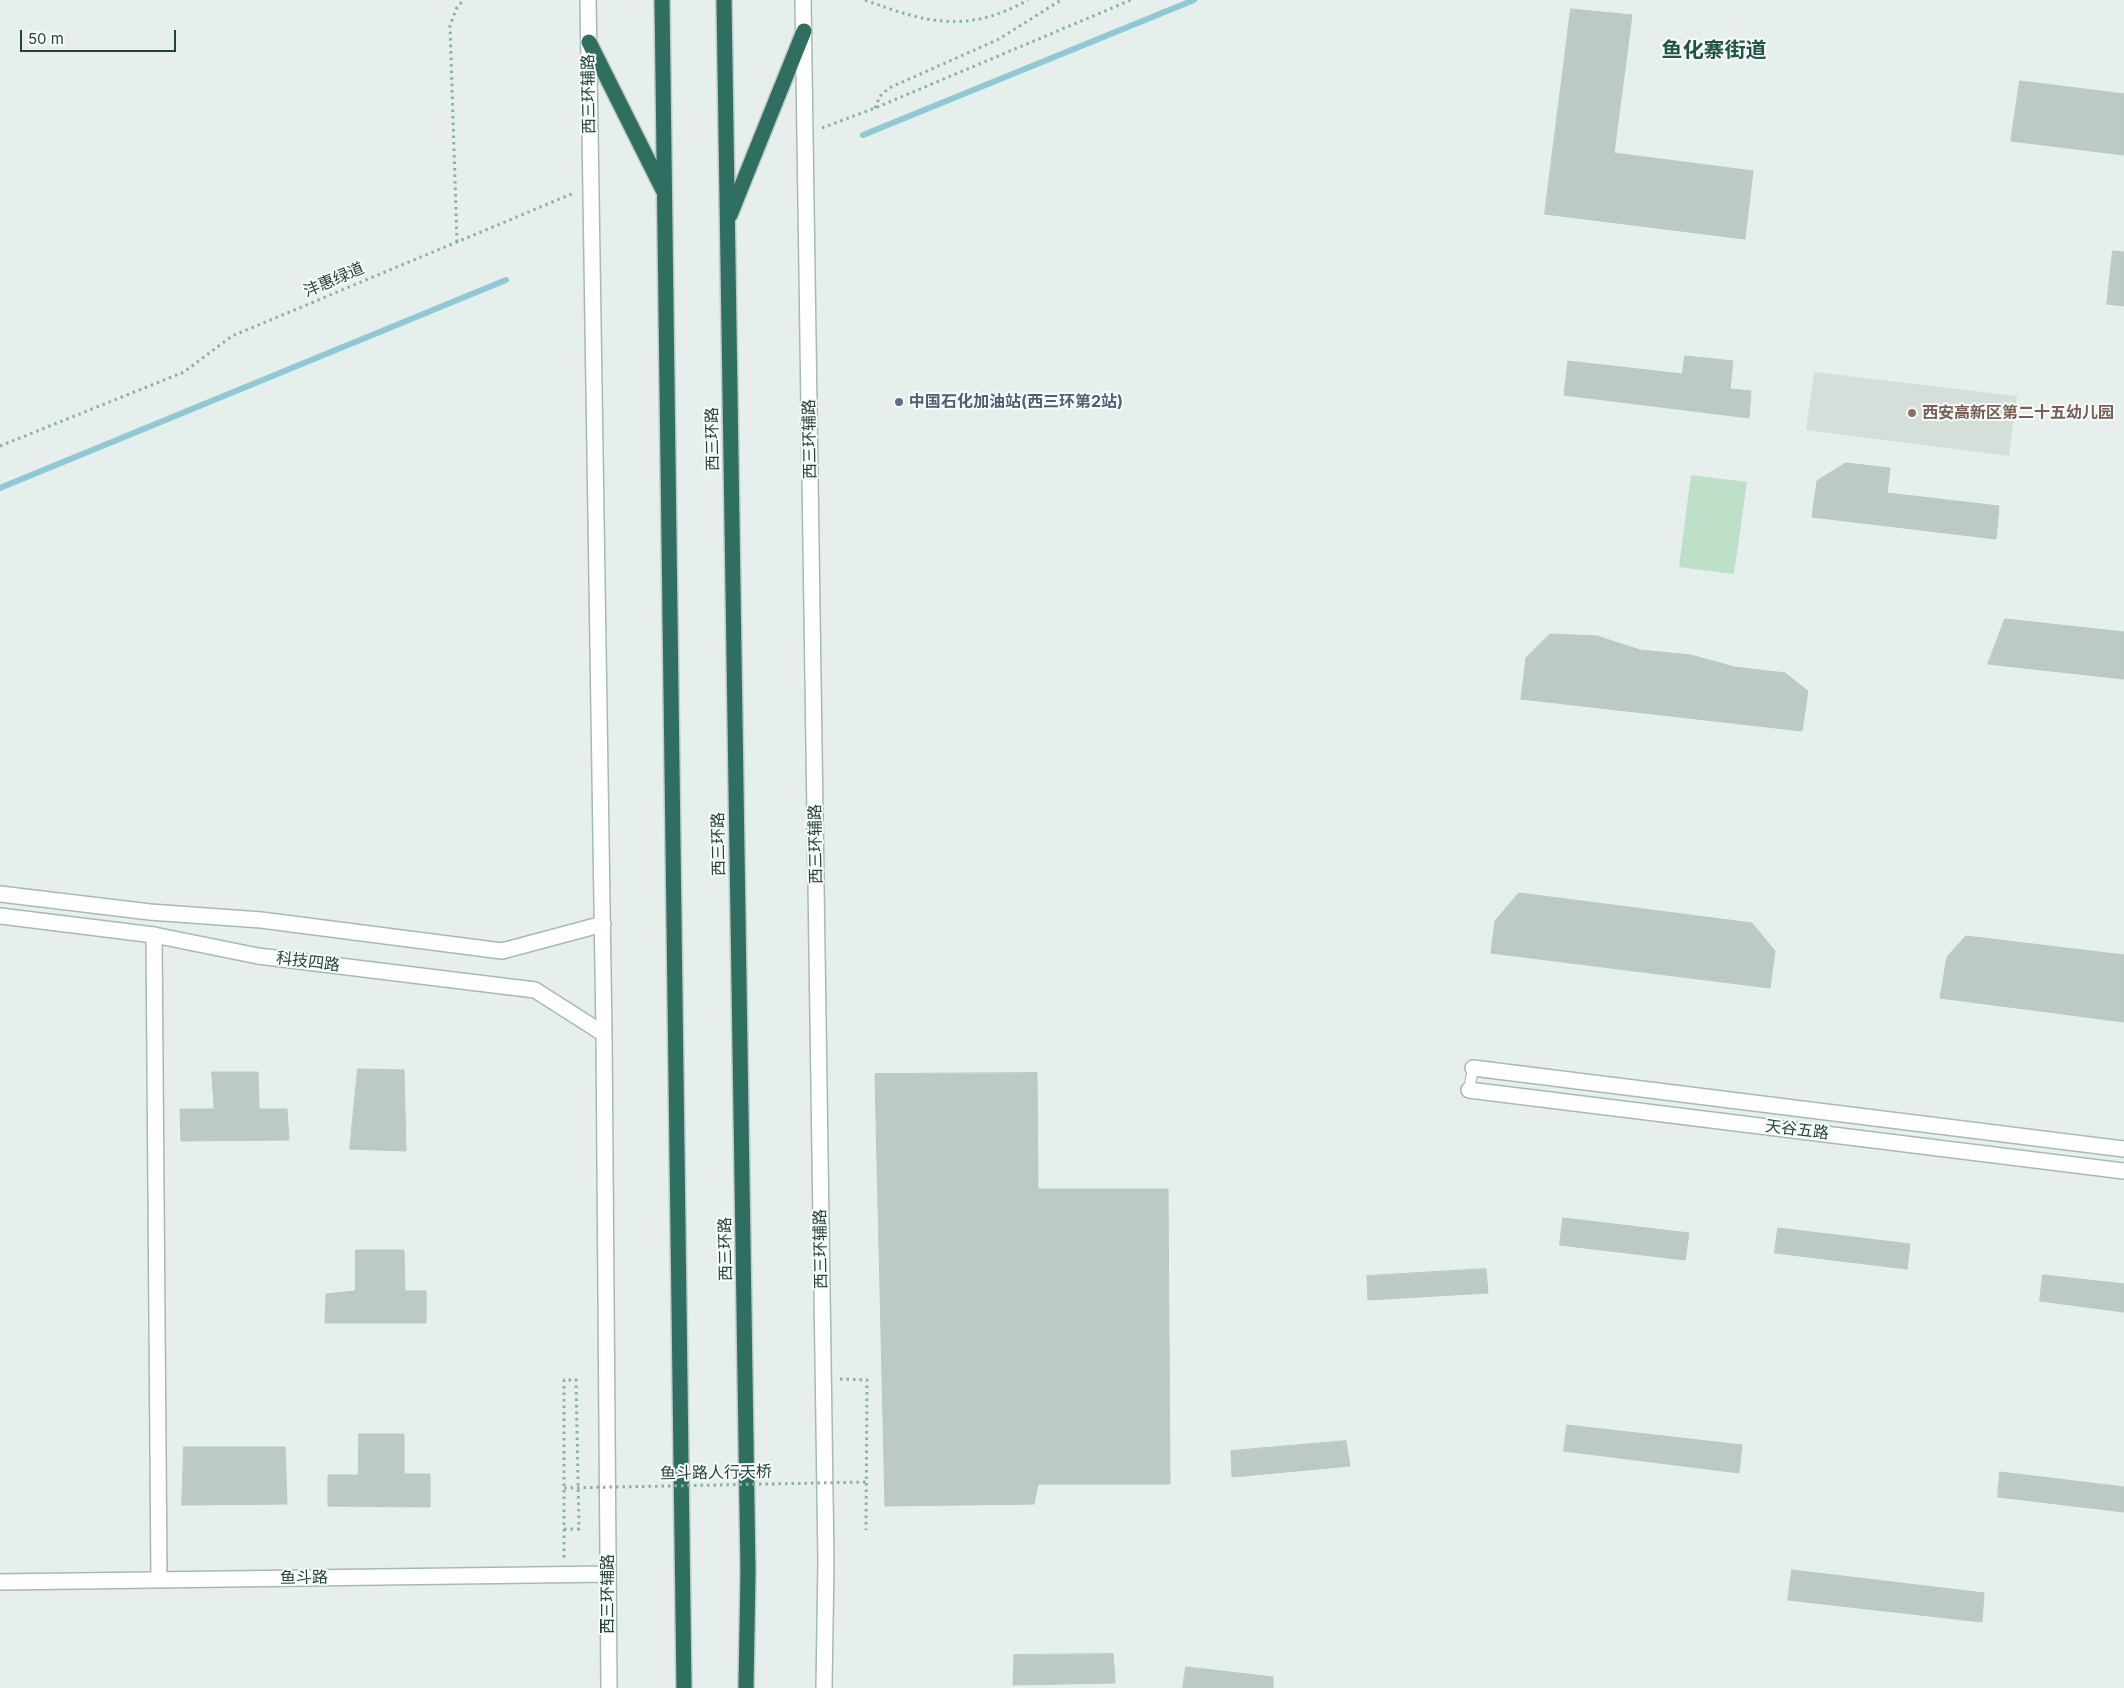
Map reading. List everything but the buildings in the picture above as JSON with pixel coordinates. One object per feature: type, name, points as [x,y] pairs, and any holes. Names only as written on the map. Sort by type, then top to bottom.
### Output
[{"type":"highway","points":[[662,0],[684,1688]]},
{"type":"highway","name":"西三环路","points":[[724,0],[748,1541],[746,1688]]},
{"type":"highway","points":[[727,221],[804,31]]},
{"type":"highway","points":[[589,42],[665,194]]},
{"type":"street","name":"西三环辅路","points":[[588,0],[604,1034],[609,1688]]},
{"type":"street","name":"西三环辅路","points":[[803,0],[826,1561],[824,1688]]},
{"type":"street","points":[[0,894],[150,912],[261,920],[502,950],[602,924]]},
{"type":"street","name":"科技四路","points":[[0,916],[154,935],[258,956],[535,990],[604,1034]]},
{"type":"street","points":[[154,935],[159,1580]]},
{"type":"street","name":"天谷五路","points":[[1473,1068],[2124,1149]]},
{"type":"street","name":"天谷五路","points":[[1469,1090],[2124,1171]]},
{"type":"street","name":"鱼斗路","points":[[0,1582],[608,1574]]},
{"type":"lane","points":[[1469,1090],[1473,1068]]},
{"type":"path","points":[[458,242],[450,26],[456,9],[463,0]]},
{"type":"path","points":[[865,0],[915,17],[943,22],[972,21],[1002,13],[1028,0]]},
{"type":"path","points":[[875,108],[880,96],[889,88],[999,38],[1061,0]]},
{"type":"path","points":[[806,134],[875,108],[1130,0]]},
{"type":"path","name":"沣惠绿道","points":[[0,446],[184,372],[232,336],[590,186]]},
{"type":"path","points":[[823,1379],[867,1380],[868,1482],[866,1530]]},
{"type":"path","points":[[564,1380],[576,1380],[579,1529],[564,1529],[564,1488],[564,1380]]},
{"type":"path","name":"鱼斗路人行天桥","points":[[564,1488],[868,1482]]},
{"type":"shaded area","name":"西安高新区第二十五幼儿园","points":[[1814,372],[2017,396],[2009,456],[1806,430]]},
{"type":"green space","points":[[1691,475],[1747,482],[1734,574],[1679,567]]},
{"type":"waterway","points":[[863,135],[1194,0]]},
{"type":"waterway","points":[[0,488],[506,280]]},
{"type":"place","name":"中国石化加油站(西三环第2站)","points":[[899,402]]},
{"type":"place","name":"西安高新区第二十五幼儿园","points":[[1912,413]]},
{"type":"district","name":"鱼化寨街道","points":[[1714,51]]}]
